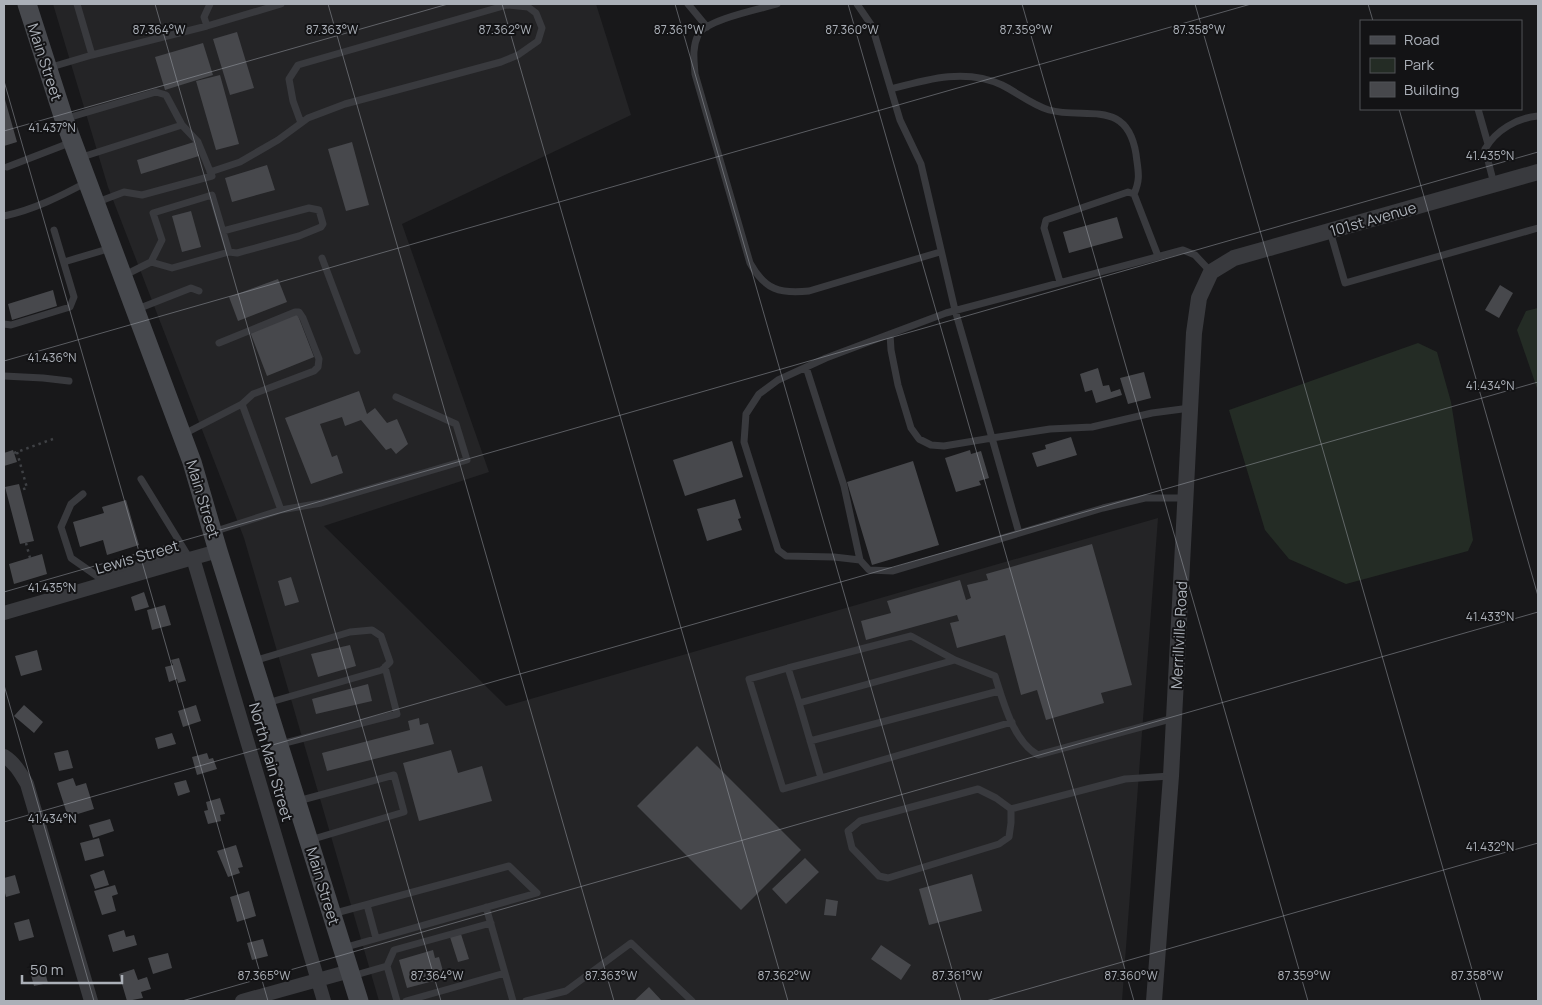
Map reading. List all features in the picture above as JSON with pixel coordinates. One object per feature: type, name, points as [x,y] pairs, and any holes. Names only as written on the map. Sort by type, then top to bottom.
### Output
[{"type":"main road","name":"Main Street","points":[[27,4],[64,119],[192,462],[218,551],[298,801],[359,1001]]},
{"type":"street","name":"101st Avenue","points":[[1211,272],[1234,258],[1538,172]]},
{"type":"street","name":"Merrillville Road","points":[[1154,1001],[1171,776],[1187,498],[1194,333],[1199,298],[1211,272]]},
{"type":"street","points":[[189,556],[218,551]]},
{"type":"street","name":"Lewis Street","points":[[4,612],[189,556]]},
{"type":"street","name":"North Main Street","points":[[189,556],[324,1001]]},
{"type":"street","points":[[4,756],[20,771],[27,784],[91,1001]]},
{"type":"street","points":[[242,1001],[318,980],[351,974]]},
{"type":"lane","points":[[77,4],[92,55]]},
{"type":"lane","points":[[207,26],[204,16],[210,4]]},
{"type":"lane","points":[[48,69],[92,55],[207,26],[281,4]]},
{"type":"lane","points":[[688,4],[707,26]]},
{"type":"lane","points":[[776,4],[710,23],[699,33],[694,49],[695,74],[750,263],[757,275],[770,287],[790,293],[809,291],[940,252]]},
{"type":"lane","points":[[857,4],[872,26],[900,120],[921,164],[955,310],[1019,533]]},
{"type":"lane","points":[[210,172],[240,162],[278,140],[308,118],[344,104],[502,62],[538,41],[542,28],[536,13],[528,6],[507,6],[298,65],[289,79],[293,100],[301,123]]},
{"type":"lane","points":[[891,90],[946,76],[966,76],[1002,85],[1041,108],[1058,112],[1092,112],[1108,115],[1120,122],[1130,132],[1134,144],[1140,181],[1134,194],[1158,256]]},
{"type":"lane","points":[[64,119],[156,92],[166,95],[182,125],[198,142],[212,176],[142,195],[124,192],[95,203]]},
{"type":"lane","points":[[1478,110],[1488,144]]},
{"type":"lane","points":[[1494,184],[1485,149],[1488,144],[1495,135],[1523,118],[1538,116]]},
{"type":"lane","points":[[7,167],[182,125]]},
{"type":"lane","points":[[4,216],[61,196],[87,181]]},
{"type":"lane","points":[[1060,282],[1044,228],[1046,220],[1128,192],[1134,194]]},
{"type":"lane","points":[[122,277],[151,262],[162,240],[153,213],[212,196],[229,252]]},
{"type":"lane","points":[[151,262],[172,268],[229,252],[237,253],[300,236],[321,227],[323,224],[318,210],[309,208],[223,231]]},
{"type":"lane","points":[[1330,231],[1345,283],[1538,228]]},
{"type":"lane","points":[[4,324],[11,325],[70,307],[74,298],[54,230]]},
{"type":"lane","points":[[64,262],[112,248]]},
{"type":"lane","points":[[860,560],[834,557],[786,556],[778,550],[744,442],[746,414],[759,394],[778,380],[806,367],[955,310],[1183,250],[1195,255],[1211,272]]},
{"type":"lane","points":[[322,258],[357,351]]},
{"type":"lane","points":[[135,310],[191,288],[199,291]]},
{"type":"lane","points":[[182,435],[242,404],[253,394],[314,371],[318,367],[319,359],[299,312],[219,343]]},
{"type":"lane","points":[[890,334],[898,386],[911,428],[919,439],[931,445],[944,446],[1050,430],[1092,427],[1152,413],[1191,408]]},
{"type":"lane","points":[[806,367],[844,486],[860,560],[869,570],[893,570],[1103,508],[1145,498],[1187,498]]},
{"type":"lane","points":[[4,376],[68,381]]},
{"type":"lane","points":[[213,532],[281,510],[321,503],[467,460],[456,424],[396,397]]},
{"type":"lane","points":[[242,404],[281,510]]},
{"type":"lane","points":[[83,494],[71,504],[61,526],[71,558],[97,576],[189,556],[140,479]]},
{"type":"lane","points":[[253,661],[350,632],[372,630],[382,636],[386,646],[390,662],[382,670],[267,703]]},
{"type":"lane","points":[[1012,722],[783,789],[749,679],[911,636],[955,660],[994,676],[1006,713],[1012,722],[1021,739],[1038,755],[1174,718]]},
{"type":"lane","points":[[799,703],[955,660]]},
{"type":"lane","points":[[280,744],[397,714],[385,667]]},
{"type":"lane","points":[[788,668],[821,778]]},
{"type":"lane","points":[[810,741],[999,691]]},
{"type":"lane","points":[[298,801],[394,775],[404,812],[309,840]]},
{"type":"lane","points":[[1011,809],[1125,779],[1171,776]]},
{"type":"lane","points":[[978,789],[996,798],[1011,809],[1009,837],[999,844],[888,878],[879,876],[852,848],[848,831],[860,821],[978,789]]},
{"type":"lane","points":[[332,914],[509,866],[537,893],[343,948]]},
{"type":"lane","points":[[367,905],[376,938]]},
{"type":"lane","points":[[486,907],[513,1001]]},
{"type":"lane","points":[[397,1001],[387,966],[394,950],[491,922]]},
{"type":"lane","points":[[526,1001],[566,990],[631,943],[692,1001]]},
{"type":"lane","points":[[351,974],[387,966]]},
{"type":"lane","points":[[406,1001],[505,973]]},
{"type":"path","points":[[20,490],[27,488],[16,452],[53,439]]},
{"type":"path","points":[[26,543],[30,558]]},
{"type":"shaded area","points":[[53,4],[596,4],[631,115],[402,224],[489,472],[324,526],[506,706],[1158,518],[1122,1001],[379,1001],[244,538],[108,187]]},
{"type":"green space","points":[[1538,308],[1538,391],[1517,330],[1526,311]]},
{"type":"green space","points":[[1418,343],[1437,352],[1451,402],[1473,540],[1468,551],[1346,584],[1289,559],[1265,530],[1229,410]]},
{"type":"building","points":[[237,32],[254,88],[230,95],[213,39]]},
{"type":"building","points":[[203,43],[213,75],[165,90],[155,57]]},
{"type":"building","points":[[220,75],[239,144],[216,150],[196,81]]},
{"type":"building","points":[[4,96],[17,142],[4,146]]},
{"type":"building","points":[[194,142],[199,156],[141,174],[137,160]]},
{"type":"building","points":[[352,142],[369,205],[346,211],[328,149]]},
{"type":"building","points":[[267,165],[275,190],[232,202],[225,178]]},
{"type":"building","points":[[191,211],[201,247],[182,252],[172,216]]},
{"type":"building","points":[[1117,217],[1123,238],[1069,253],[1063,232]]},
{"type":"building","points":[[278,279],[287,302],[238,321],[229,297]]},
{"type":"building","points":[[1500,285],[1513,293],[1499,318],[1485,310]]},
{"type":"building","points":[[53,290],[57,306],[12,320],[8,304]]},
{"type":"building","points":[[297,313],[314,357],[267,376],[250,332]]},
{"type":"building","points":[[1098,368],[1103,386],[1109,385],[1111,392],[1120,389],[1122,395],[1096,403],[1092,390],[1085,392],[1080,374]]},
{"type":"building","points":[[1144,372],[1151,398],[1128,404],[1120,378]]},
{"type":"building","points":[[359,391],[367,414],[375,408],[387,423],[397,419],[408,444],[396,454],[391,448],[386,450],[361,420],[345,426],[342,417],[320,424],[332,457],[337,455],[343,473],[311,484],[285,418]]},
{"type":"building","points":[[1071,437],[1077,455],[1037,467],[1032,453],[1046,449],[1045,445]]},
{"type":"building","points":[[732,441],[743,477],[685,496],[673,460]]},
{"type":"building","points":[[13,450],[17,462],[4,466],[4,453]]},
{"type":"building","points":[[970,450],[971,454],[981,451],[989,478],[979,481],[981,485],[956,492],[945,458]]},
{"type":"building","points":[[913,461],[939,545],[872,565],[847,482]]},
{"type":"building","points":[[19,484],[34,541],[20,544],[5,487]]},
{"type":"building","points":[[735,499],[741,518],[738,519],[742,530],[707,541],[697,509]]},
{"type":"building","points":[[126,500],[139,545],[107,555],[103,540],[80,547],[73,522],[104,513],[102,507]]},
{"type":"building","points":[[1092,544],[1132,685],[1101,693],[1104,703],[1046,720],[1037,690],[1021,695],[1005,635],[957,648],[950,623],[959,621],[957,615],[866,640],[861,621],[891,613],[887,601],[960,580],[966,600],[971,598],[967,585],[988,580],[986,574]]},
{"type":"building","points":[[42,554],[47,574],[14,584],[9,564]]},
{"type":"building","points":[[291,577],[299,602],[285,606],[278,581]]},
{"type":"building","points":[[144,592],[149,607],[135,611],[131,597]]},
{"type":"building","points":[[165,605],[171,625],[152,630],[147,610]]},
{"type":"building","points":[[350,645],[356,666],[318,677],[311,654]]},
{"type":"building","points":[[37,650],[42,670],[21,676],[15,656]]},
{"type":"building","points":[[179,658],[186,681],[178,683],[177,679],[169,682],[165,667],[173,665],[171,660]]},
{"type":"building","points":[[368,684],[372,701],[316,714],[312,699]]},
{"type":"building","points":[[24,705],[43,722],[34,733],[14,716]]},
{"type":"building","points":[[196,705],[201,721],[183,727],[178,711]]},
{"type":"building","points":[[419,718],[420,725],[428,723],[434,744],[327,771],[322,753],[410,730],[408,721]]},
{"type":"building","points":[[172,733],[176,744],[158,749],[155,738]]},
{"type":"building","points":[[697,746],[801,850],[741,910],[637,806]]},
{"type":"building","points":[[68,750],[73,768],[59,771],[54,753]]},
{"type":"building","points":[[451,750],[458,773],[482,766],[492,801],[419,821],[403,763]]},
{"type":"building","points":[[207,753],[209,759],[213,758],[217,769],[197,775],[192,757]]},
{"type":"building","points":[[73,778],[76,786],[86,783],[94,809],[68,817],[57,783]]},
{"type":"building","points":[[186,780],[190,792],[178,796],[174,783]]},
{"type":"building","points":[[220,798],[225,814],[220,815],[221,821],[208,824],[204,811],[208,810],[206,802]]},
{"type":"building","points":[[110,819],[114,831],[93,838],[89,825]]},
{"type":"building","points":[[99,838],[104,856],[85,861],[80,843]]},
{"type":"building","points":[[236,845],[243,867],[238,868],[240,873],[228,877],[217,851]]},
{"type":"building","points":[[805,858],[819,872],[786,904],[772,889]]},
{"type":"building","points":[[104,870],[109,885],[95,889],[90,875]]},
{"type":"building","points":[[972,874],[982,911],[929,925],[919,889]]},
{"type":"building","points":[[15,875],[20,893],[6,897],[4,878]]},
{"type":"building","points":[[115,885],[118,894],[112,896],[116,911],[102,915],[94,891]]},
{"type":"building","points":[[249,891],[256,916],[237,922],[230,897]]},
{"type":"building","points":[[826,899],[838,901],[836,916],[824,915]]},
{"type":"building","points":[[29,919],[34,937],[19,941],[14,923]]},
{"type":"building","points":[[124,930],[126,937],[134,935],[137,945],[113,952],[108,935]]},
{"type":"building","points":[[461,934],[469,959],[458,962],[450,937]]},
{"type":"building","points":[[263,939],[268,956],[252,960],[247,943]]},
{"type":"building","points":[[881,945],[911,965],[901,980],[871,959]]},
{"type":"building","points":[[433,950],[435,958],[439,957],[445,978],[407,988],[399,960]]},
{"type":"building","points":[[168,953],[172,968],[153,974],[148,958]]},
{"type":"building","points":[[43,965],[48,983],[34,986],[29,968]]},
{"type":"building","points":[[134,969],[138,980],[147,977],[151,989],[141,992],[143,998],[127,1001],[119,974]]},
{"type":"building","points":[[649,987],[662,1001],[634,1001]]}]
